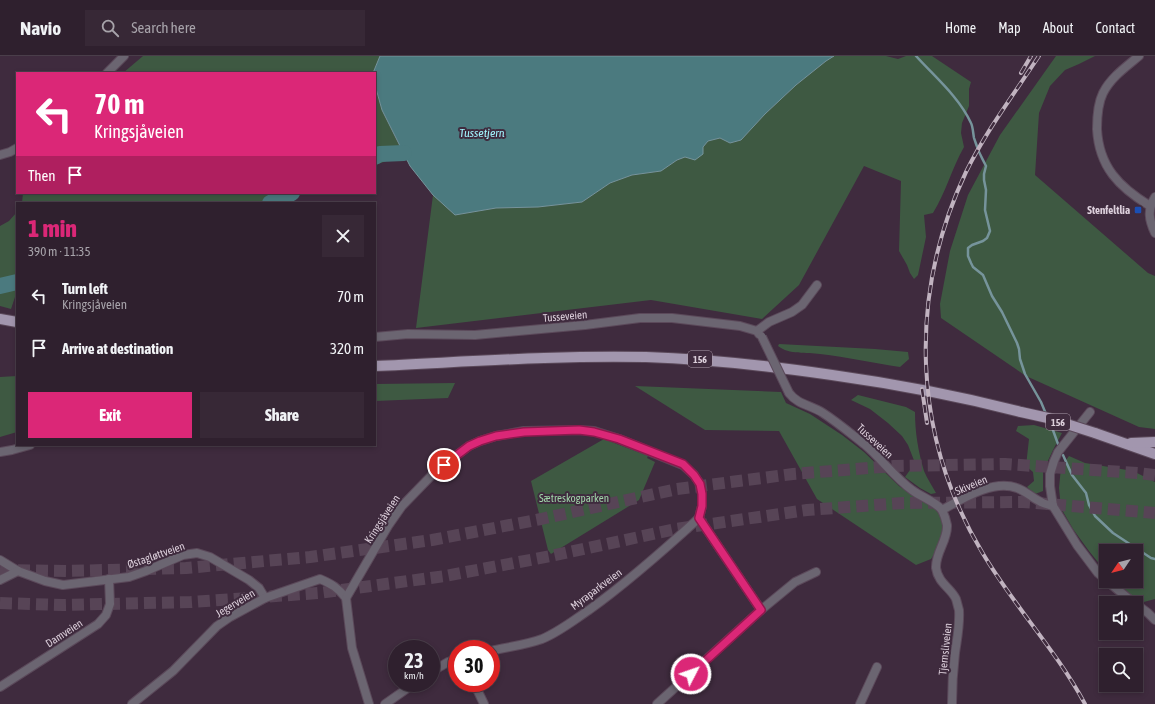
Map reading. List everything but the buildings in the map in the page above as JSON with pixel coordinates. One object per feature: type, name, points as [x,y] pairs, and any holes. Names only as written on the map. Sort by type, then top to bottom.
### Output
[{"type":"main road","points":[[0,319],[16,322]]},
{"type":"main road","name":"156","points":[[376,366],[580,357],[646,357],[714,360],[862,379],[946,394],[1048,418],[1155,454]]},
{"type":"main road","name":"156","points":[[1126,443],[1155,442]]},
{"type":"street","points":[[108,72],[124,56]]},
{"type":"street","points":[[1139,56],[1118,73],[1103,93],[1097,117],[1098,138],[1103,158],[1115,179],[1129,192],[1150,206]]},
{"type":"street","points":[[0,156],[16,149]]},
{"type":"street","points":[[1155,197],[1150,206],[1150,219],[1155,233]]},
{"type":"street","points":[[759,334],[769,322],[792,312],[802,305],[817,285]]},
{"type":"street","name":"Tusseveien","points":[[376,337],[408,334],[475,335],[585,326],[640,318],[672,318],[740,326],[759,334],[789,394],[793,399],[799,403],[820,411],[839,423],[868,448],[911,490],[936,504],[942,510]]},
{"type":"street","points":[[1090,412],[1062,446],[1050,474],[1050,486],[1052,506],[1077,545],[1099,574]]},
{"type":"street","name":"Kringsjåveien","points":[[346,598],[388,526],[402,506],[414,493],[432,475],[457,455],[480,441],[496,436],[524,432],[579,430],[594,432],[619,439],[654,452],[683,464],[694,475],[700,484],[702,494],[702,506],[699,518]]},
{"type":"street","points":[[0,452],[26,446]]},
{"type":"street","name":"Skiveien","points":[[942,510],[976,492],[1001,485],[1016,487],[1041,503],[1052,506]]},
{"type":"street","name":"Tjernsliveien","points":[[942,510],[947,525],[947,535],[937,559],[936,569],[944,585],[956,598],[959,610],[952,704]]},
{"type":"street","points":[[699,518],[761,610]]},
{"type":"street","name":"Myraparkveien","points":[[500,649],[524,644],[542,638],[570,623],[604,599],[647,564],[699,518]]},
{"type":"street","name":"Østagløttveien","points":[[0,560],[18,571],[45,581],[63,585],[129,577],[183,555],[197,553],[210,557],[249,580],[259,588],[265,598]]},
{"type":"street","points":[[0,580],[18,571]]},
{"type":"street","points":[[656,704],[761,610],[795,582],[816,572]]},
{"type":"street","name":"Jegerveien","points":[[132,704],[173,671],[218,626],[230,617],[265,598],[320,578],[338,588],[346,598]]},
{"type":"street","name":"Damveien","points":[[0,687],[98,624],[106,615],[110,604],[109,579]]},
{"type":"street","points":[[1115,588],[1125,596]]},
{"type":"street","points":[[346,598],[352,648],[369,704]]},
{"type":"street","points":[[1143,610],[1155,620]]},
{"type":"street","points":[[860,704],[877,667]]},
{"type":"street","points":[[384,704],[401,692]]},
{"type":"street","points":[[478,692],[484,704]]},
{"type":"green space","points":[[143,56],[380,56],[373,72],[124,72]]},
{"type":"green space","points":[[834,56],[886,56],[898,59],[906,56],[932,56],[971,82],[969,89],[969,106],[962,123],[961,133],[964,147],[942,197],[933,213],[924,215],[926,237],[918,275],[914,279],[899,251],[901,181],[864,166],[799,285],[762,319],[651,300],[416,328],[433,195],[455,215],[496,208],[538,207],[582,202],[610,183],[632,175],[661,171],[677,160],[703,147],[708,141],[720,138],[730,143],[741,140],[765,114],[796,85]]},
{"type":"green space","points":[[1056,56],[1095,56],[1065,70],[1050,86],[1039,113],[1035,175],[1148,273],[1155,276],[1155,429],[1139,427],[1026,376],[941,318],[940,304],[950,251],[968,195],[1000,135]]},
{"type":"green space","points":[[376,89],[382,110],[404,155],[376,165]]},
{"type":"green space","points":[[23,194],[297,194],[275,202],[22,202]]},
{"type":"green space","points":[[16,213],[16,296],[11,309],[0,306],[0,226],[9,221]]},
{"type":"green space","points":[[779,344],[908,352],[909,359],[900,367],[830,355],[787,351],[778,346]]},
{"type":"green space","points":[[16,376],[16,432],[0,437],[0,377]]},
{"type":"green space","points":[[455,383],[448,398],[376,401],[376,384]]},
{"type":"green space","points":[[635,386],[781,392],[786,403],[810,414],[842,435],[864,452],[899,486],[918,499],[932,506],[942,517],[942,531],[938,548],[931,559],[916,565],[817,499],[779,431],[705,430]]},
{"type":"green space","points":[[858,395],[906,407],[915,412],[916,434],[922,464],[925,474],[936,493],[931,494],[905,477],[915,463],[908,445],[902,436],[888,423],[870,409],[851,400]]},
{"type":"green space","points":[[1034,425],[1062,433],[1043,471],[1043,491],[1035,494],[1027,487],[1034,481],[1033,472],[1026,466],[1029,439],[1016,431],[1018,426]]},
{"type":"green space","name":"Sætreskogparken","points":[[604,439],[648,456],[647,458],[655,462],[639,500],[551,554],[548,550],[531,481]]},
{"type":"green space","points":[[1069,456],[1085,463],[1133,471],[1155,482],[1155,599],[1143,602],[1143,596],[1132,596],[1124,588],[1143,588],[1143,544],[1099,544],[1099,563],[1073,529],[1061,508],[1059,488],[1061,467]]},
{"type":"water","name":"Tussetjern","points":[[380,56],[834,56],[796,85],[765,114],[741,140],[730,143],[720,138],[708,141],[703,147],[703,154],[695,160],[685,157],[677,160],[661,171],[632,175],[610,183],[582,202],[538,207],[496,208],[455,215],[433,195],[410,166],[382,110],[376,89],[376,72],[373,72]]},
{"type":"waterway","points":[[916,56],[953,96],[972,125],[975,142],[986,166],[984,174],[986,190],[985,210],[990,231],[987,238],[968,248],[968,256],[973,267],[983,275],[992,296],[1002,312],[1017,343],[1025,374],[1046,414]]},
{"type":"waterway","points":[[376,156],[380,154],[404,153]]},
{"type":"waterway","points":[[272,202],[290,194]]},
{"type":"waterway","points":[[0,286],[16,282]]},
{"type":"waterway","points":[[1050,422],[1058,444]]},
{"type":"waterway","points":[[1063,455],[1072,475],[1086,493],[1089,505],[1095,516],[1113,533],[1151,558],[1155,559]]},
{"type":"tunnel","points":[[0,570],[66,571],[186,568],[310,557],[432,540],[541,519],[677,489],[793,474],[894,466],[1005,464],[1155,475]]},
{"type":"tunnel","points":[[0,603],[63,605],[191,602],[319,593],[445,576],[551,556],[676,529],[807,510],[903,503],[1023,502],[1155,513]]},
{"type":"railway","points":[[1021,73],[1031,56]]},
{"type":"railway","points":[[1039,56],[991,127],[974,157],[966,172],[947,219],[934,267],[927,315],[926,364],[931,413],[942,461],[959,507],[994,572],[1048,646],[1074,684],[1085,704]]},
{"type":"railway","points":[[922,389],[927,423]]},
{"type":"place","name":"Stenfeltlia","points":[[1138,210]]},
{"type":"route","points":[[444,465],[469,446],[496,436],[524,432],[579,430],[594,432],[619,439],[683,464],[694,475],[700,484],[702,506],[699,518],[761,610],[691,674]]}]
